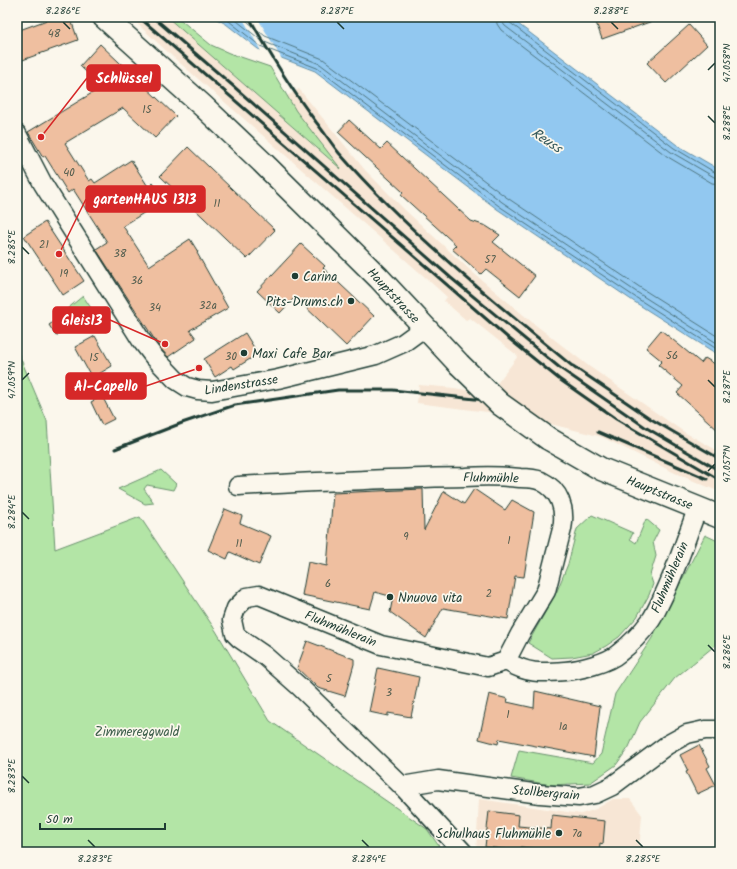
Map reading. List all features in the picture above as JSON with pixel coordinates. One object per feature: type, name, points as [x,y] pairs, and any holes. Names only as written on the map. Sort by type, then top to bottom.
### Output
[{"type":"main road","name":"Hauptstrasse","points":[[104,17],[167,72],[262,162],[374,273],[486,392],[546,438],[602,468],[720,517]]},
{"type":"street","name":"Lindenstrasse","points":[[17,134],[43,184],[141,340],[154,357],[176,380],[187,387],[198,390],[212,391],[278,379],[376,355],[403,343],[425,327]]},
{"type":"street","name":"Fluhmühle","points":[[238,486],[408,478],[498,476],[530,478],[547,484],[558,496],[562,504],[564,520],[562,529],[546,591],[520,634],[506,661]]},
{"type":"street","name":"Fluhmühlerain","points":[[463,852],[402,786],[300,687],[265,656],[235,634],[232,620],[236,608],[246,597],[254,595],[266,597],[381,645],[488,668],[506,661],[515,666],[534,672],[570,671],[593,666],[618,654],[652,619],[668,587],[689,504]]},
{"type":"street","name":"Stollbergrain","points":[[402,786],[438,780],[540,794],[579,797],[595,794],[612,786],[667,745],[687,734],[705,730],[720,730]]},
{"type":"shaded area","points":[[130,17],[167,17],[339,168],[296,111],[287,96],[299,89],[365,170],[405,210],[471,271],[533,323],[590,367],[684,432],[720,452],[720,492],[675,473],[602,437],[519,416],[417,403],[419,385],[454,388],[489,394],[518,356],[470,318],[466,320],[444,301],[447,297],[426,278],[173,57]]},
{"type":"shaded area","name":"Schulhaus Fluhmühle","points":[[479,799],[581,814],[596,809],[613,799],[630,799],[642,815],[639,852],[476,852]]},
{"type":"green space","points":[[167,17],[177,17],[211,45],[229,53],[270,67],[296,111],[341,169]]},
{"type":"green space","points":[[83,296],[95,314],[78,325],[67,309]]},
{"type":"green space","name":"Zimmereggwald","points":[[17,350],[47,421],[55,549],[140,517],[216,631],[270,721],[427,829],[443,852],[17,852]]},
{"type":"green space","points":[[161,470],[176,484],[173,490],[147,485],[144,489],[154,503],[145,504],[118,489]]},
{"type":"green space","points":[[592,515],[633,533],[630,539],[636,543],[646,519],[659,530],[653,542],[656,556],[650,575],[653,584],[637,617],[619,637],[593,653],[572,657],[552,658],[528,643],[557,591],[568,564],[577,529]]},
{"type":"green space","points":[[705,535],[720,542],[720,643],[718,643],[675,678],[640,722],[629,747],[616,765],[590,783],[551,785],[511,778],[519,750],[593,763],[601,754],[615,694],[652,638]]},
{"type":"water","name":"Reuss","points":[[213,17],[509,17],[677,145],[720,170],[720,356],[633,301],[497,209],[315,71],[258,49],[226,24]]},
{"type":"pier","points":[[242,17],[257,17],[283,61],[262,53]]},
{"type":"building","points":[[55,17],[70,17],[78,40],[17,62],[17,31]]},
{"type":"building","points":[[594,17],[658,17],[658,19],[602,39]]},
{"type":"building","points":[[689,25],[707,45],[666,83],[647,63]]},
{"type":"building","points":[[100,44],[176,116],[155,138],[123,108],[65,143],[89,181],[92,179],[95,183],[131,160],[149,188],[153,183],[164,200],[123,226],[149,266],[190,239],[228,308],[190,330],[196,338],[168,357],[160,348],[96,249],[107,242],[73,189],[68,193],[28,132],[102,87],[80,66]]},
{"type":"building","points":[[349,120],[381,149],[387,143],[471,221],[486,226],[500,235],[493,242],[535,276],[520,296],[486,269],[481,274],[452,249],[456,245],[401,195],[403,192],[338,132]]},
{"type":"building","points":[[188,147],[275,230],[247,259],[160,176]]},
{"type":"building","points":[[45,222],[84,281],[63,295],[24,236]]},
{"type":"building","points":[[301,244],[325,266],[323,268],[374,316],[346,346],[295,297],[280,313],[257,291]]},
{"type":"building","points":[[62,316],[69,327],[56,336],[49,325]]},
{"type":"building","points":[[661,330],[701,363],[705,358],[720,367],[720,432],[677,393],[683,386],[658,365],[662,361],[646,348]]},
{"type":"building","points":[[245,333],[258,354],[234,369],[232,366],[215,377],[204,359]]},
{"type":"building","points":[[95,336],[112,366],[92,378],[75,347]]},
{"type":"building","points":[[102,396],[114,419],[102,425],[91,402]]},
{"type":"building","points":[[423,489],[424,530],[444,491],[464,504],[474,489],[505,510],[512,500],[534,512],[524,577],[515,576],[508,619],[443,608],[426,638],[390,612],[393,597],[375,592],[370,609],[302,595],[308,562],[327,566],[333,493]]},
{"type":"building","points":[[225,509],[242,516],[240,523],[271,536],[259,565],[230,552],[227,559],[208,550]]},
{"type":"building","points":[[307,641],[354,659],[345,696],[318,688],[297,668]]},
{"type":"building","points":[[378,668],[419,677],[411,717],[388,713],[388,716],[369,712]]},
{"type":"building","points":[[535,691],[600,706],[594,757],[499,739],[498,744],[479,739],[489,694],[508,699],[507,702],[534,708]]},
{"type":"building","points":[[699,745],[710,766],[707,768],[716,785],[697,794],[686,772],[688,771],[680,755]]},
{"type":"building","points":[[489,811],[519,815],[518,826],[551,829],[552,815],[605,821],[603,844],[600,843],[599,852],[555,852],[521,847],[520,851],[485,847]]},
{"type":"railway","points":[[139,17],[507,337],[559,379],[616,419],[720,480]]},
{"type":"railway","points":[[153,17],[451,278],[560,368],[645,427],[720,471]]},
{"type":"railway","points":[[249,17],[264,44],[298,97],[339,153],[366,183],[453,266],[576,369]]},
{"type":"railway","points":[[573,366],[651,419],[720,459]]},
{"type":"railway","points":[[115,449],[182,423],[235,405],[338,390],[393,390],[493,401]]},
{"type":"railway","points":[[598,432],[707,479]]},
{"type":"place","name":"Schlüssel","points":[[41,137]]},
{"type":"place","name":"gartenHAUS 1313","points":[[59,254]]},
{"type":"place","name":"Carina","points":[[295,276]]},
{"type":"place","name":"Pits-Drums.ch","points":[[351,301]]},
{"type":"place","name":"Gleis13","points":[[165,344]]},
{"type":"place","name":"Maxi Cafe Bar","points":[[244,353]]},
{"type":"place","name":"Al-Capello","points":[[199,368]]},
{"type":"place","name":"Nnuova vita","points":[[390,597]]},
{"type":"place","name":"Schulhaus Fluhmühle","points":[[559,833]]}]
